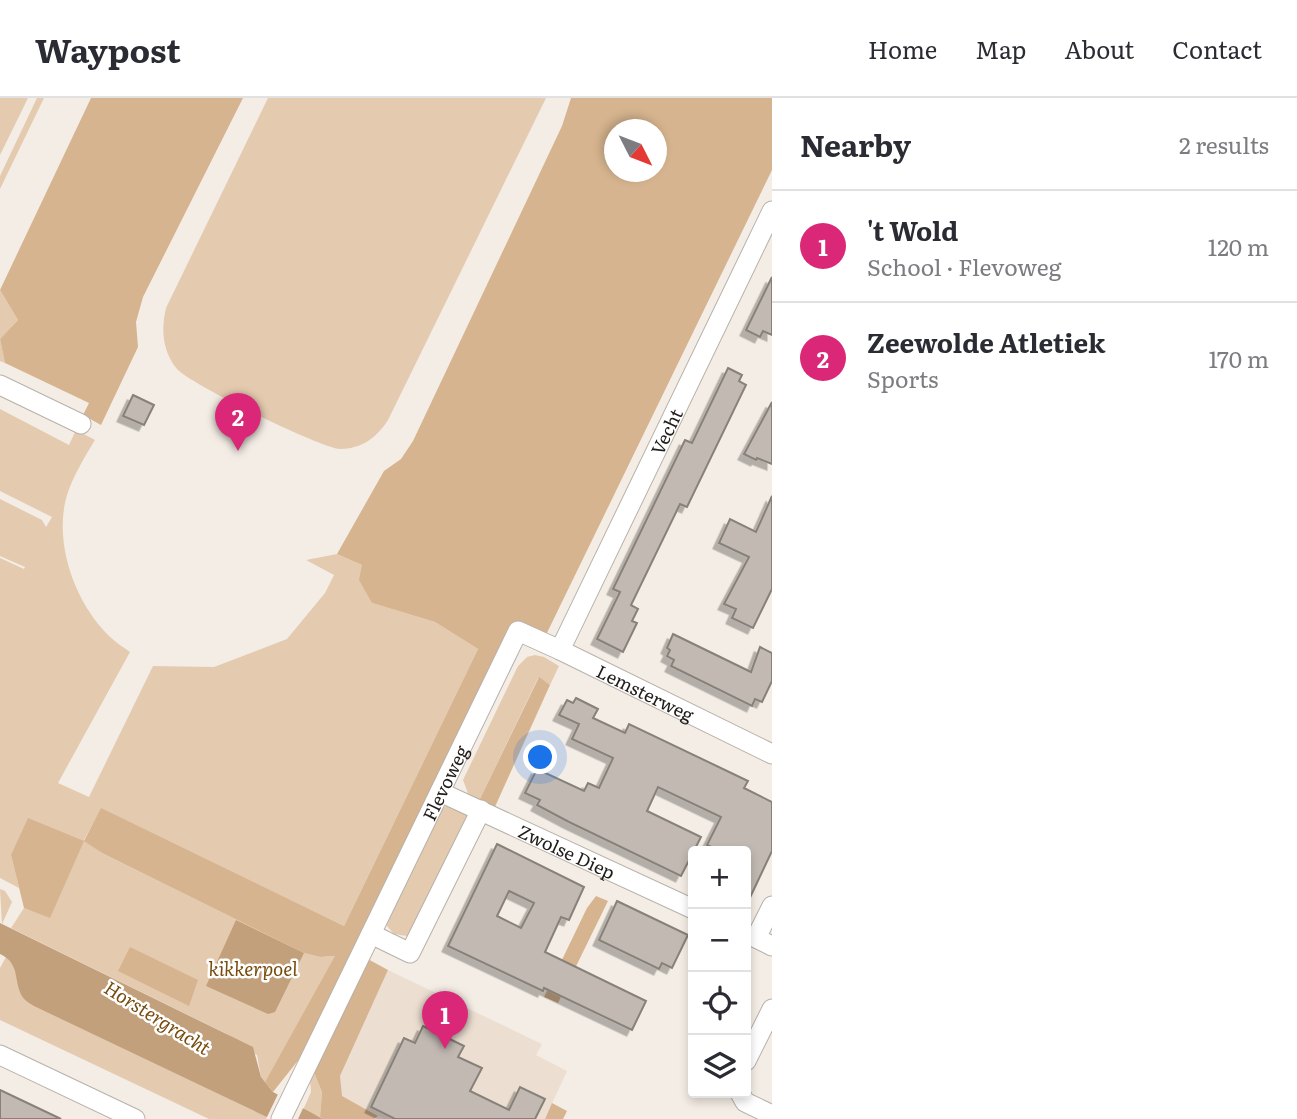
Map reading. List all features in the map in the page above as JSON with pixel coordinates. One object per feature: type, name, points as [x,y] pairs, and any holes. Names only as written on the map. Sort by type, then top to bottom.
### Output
[{"type":"street","name":"Vecht","points":[[560,650],[772,211]]},
{"type":"street","points":[[0,385],[81,424]]},
{"type":"street","name":"Lemsterweg","points":[[518,631],[772,754]]},
{"type":"street","name":"Flevoweg","points":[[281,1119],[518,631]]},
{"type":"street","name":"Zwolse Diep","points":[[440,792],[688,907]]},
{"type":"street","points":[[371,934],[410,953],[481,810]]},
{"type":"street","points":[[758,939],[772,906]]},
{"type":"street","points":[[751,1051],[772,1009]]},
{"type":"street","points":[[0,1055],[135,1119]]},
{"type":"street","points":[[743,1098],[745,1102],[772,1115]]},
{"type":"shaded area","points":[[0,98],[28,98],[0,155]]},
{"type":"shaded area","points":[[37,98],[44,98],[0,189],[0,176]]},
{"type":"shaded area","points":[[91,98],[243,98],[143,297],[136,322],[138,347],[101,425],[83,415],[89,403],[5,363],[0,339],[18,320],[0,290]]},
{"type":"shaded area","points":[[268,98],[546,98],[388,420],[374,437],[355,447],[340,449],[309,439],[205,388],[177,369],[166,347],[163,332],[166,308]]},
{"type":"shaded area","points":[[571,98],[772,98],[772,170],[544,639],[507,634],[300,1058],[273,1092],[265,1082],[335,956],[320,957],[304,953],[102,853],[84,841],[101,808],[344,926],[478,649],[435,622],[372,603],[359,580],[362,565],[337,554],[384,471],[401,459],[413,441],[562,126]]},
{"type":"shaded area","points":[[0,290],[18,320],[0,339]]},
{"type":"shaded area","points":[[0,339],[5,363],[0,361]]},
{"type":"shaded area","points":[[0,409],[69,445],[76,430],[95,440],[68,492],[64,510],[65,549],[76,588],[86,606],[109,636],[130,652],[58,783],[89,797],[153,666],[214,667],[287,639],[325,593],[334,575],[306,560],[337,554],[362,565],[372,603],[435,622],[478,649],[344,926],[101,809],[84,840],[102,853],[304,953],[320,957],[336,956],[265,1082],[261,1077],[257,1055],[225,1033],[11,928],[24,908],[51,917],[11,855],[19,888],[0,878],[0,558],[24,569],[25,567],[0,556],[0,499],[42,520],[46,527],[52,517],[0,491]]},
{"type":"shaded area","points":[[535,655],[559,666],[550,685],[538,678],[478,803],[469,796],[463,780],[518,666],[527,657]]},
{"type":"shaded area","points":[[539,677],[550,685],[494,809],[478,803]]},
{"type":"shaded area","points":[[455,804],[473,814],[417,928],[407,936],[394,934],[387,926],[388,915],[440,808]]},
{"type":"shaded area","points":[[28,818],[84,841],[50,918],[24,908],[11,855]]},
{"type":"shaded area","points":[[0,889],[5,891],[12,902],[2,924]]},
{"type":"shaded area","points":[[596,896],[608,901],[558,1003],[544,997],[587,908]]},
{"type":"shaded area","points":[[130,947],[198,980],[189,1006],[118,971]]},
{"type":"shaded area","points":[[6,957],[13,964],[24,999],[271,1119],[209,1119],[0,1020],[0,968]]},
{"type":"shaded area","points":[[366,958],[388,970],[340,1076],[342,1096],[378,1116],[374,1119],[323,1119],[320,1117],[322,1092],[313,1070]]},
{"type":"shaded area","points":[[388,970],[542,1044],[536,1055],[567,1071],[545,1119],[385,1119],[341,1096],[340,1076]]},
{"type":"shaded area","points":[[313,1070],[322,1092],[320,1117],[303,1110],[311,1092],[310,1079]]},
{"type":"shaded area","points":[[552,1103],[567,1111],[563,1119],[545,1119]]},
{"type":"water","name":"kikkerpoel","points":[[236,920],[304,953],[275,1012],[268,1014],[206,986]]},
{"type":"water","name":"Horstergracht","points":[[0,923],[253,1047],[261,1077],[273,1092],[323,1119],[271,1119],[34,1006],[20,993],[14,968],[7,958],[0,954]]},
{"type":"pier","points":[[279,1092],[304,1106],[298,1119],[266,1119]]},
{"type":"building","points":[[772,277],[772,335],[763,331],[760,337],[746,330]]},
{"type":"building","points":[[728,368],[742,375],[739,381],[746,385],[687,507],[680,504],[631,605],[638,609],[632,621],[637,623],[623,652],[597,639],[620,592],[613,589],[685,440],[692,443]]},
{"type":"building","points":[[133,395],[154,405],[144,425],[123,416]]},
{"type":"building","points":[[772,402],[772,464],[744,454]]},
{"type":"building","points":[[772,496],[772,589],[753,628],[732,618],[736,609],[724,604],[749,557],[719,543],[730,519],[756,532]]},
{"type":"building","points":[[673,634],[751,672],[760,647],[772,653],[772,681],[762,702],[755,699],[752,706],[671,666],[674,660],[667,656],[670,650],[667,648]]},
{"type":"building","points":[[576,698],[598,709],[593,718],[625,733],[629,724],[748,781],[744,788],[772,802],[772,851],[751,895],[751,846],[707,845],[721,817],[658,787],[647,811],[701,837],[696,846],[688,846],[688,862],[681,876],[537,805],[540,800],[525,793],[537,769],[584,791],[588,783],[599,788],[613,758],[572,739],[579,724],[559,715],[567,700],[573,703]]},
{"type":"building","points":[[497,844],[584,887],[569,920],[561,917],[545,952],[646,1001],[632,1030],[448,946]],"holes":[[[509,891],[534,903],[521,928],[497,916]]]},
{"type":"building","points":[[617,901],[688,935],[672,968],[662,963],[659,969],[599,940]]},
{"type":"building","points":[[423,1026],[464,1046],[458,1057],[482,1068],[470,1091],[509,1110],[520,1087],[545,1099],[535,1119],[395,1119],[371,1107],[404,1038],[415,1043]]},
{"type":"building","points":[[0,1090],[19,1099],[61,1119],[0,1119]]},
{"type":"place","name":"Zeewolde Atletiek","points":[[238,451]]},
{"type":"place","name":"'t Wold","points":[[445,1049]]}]
